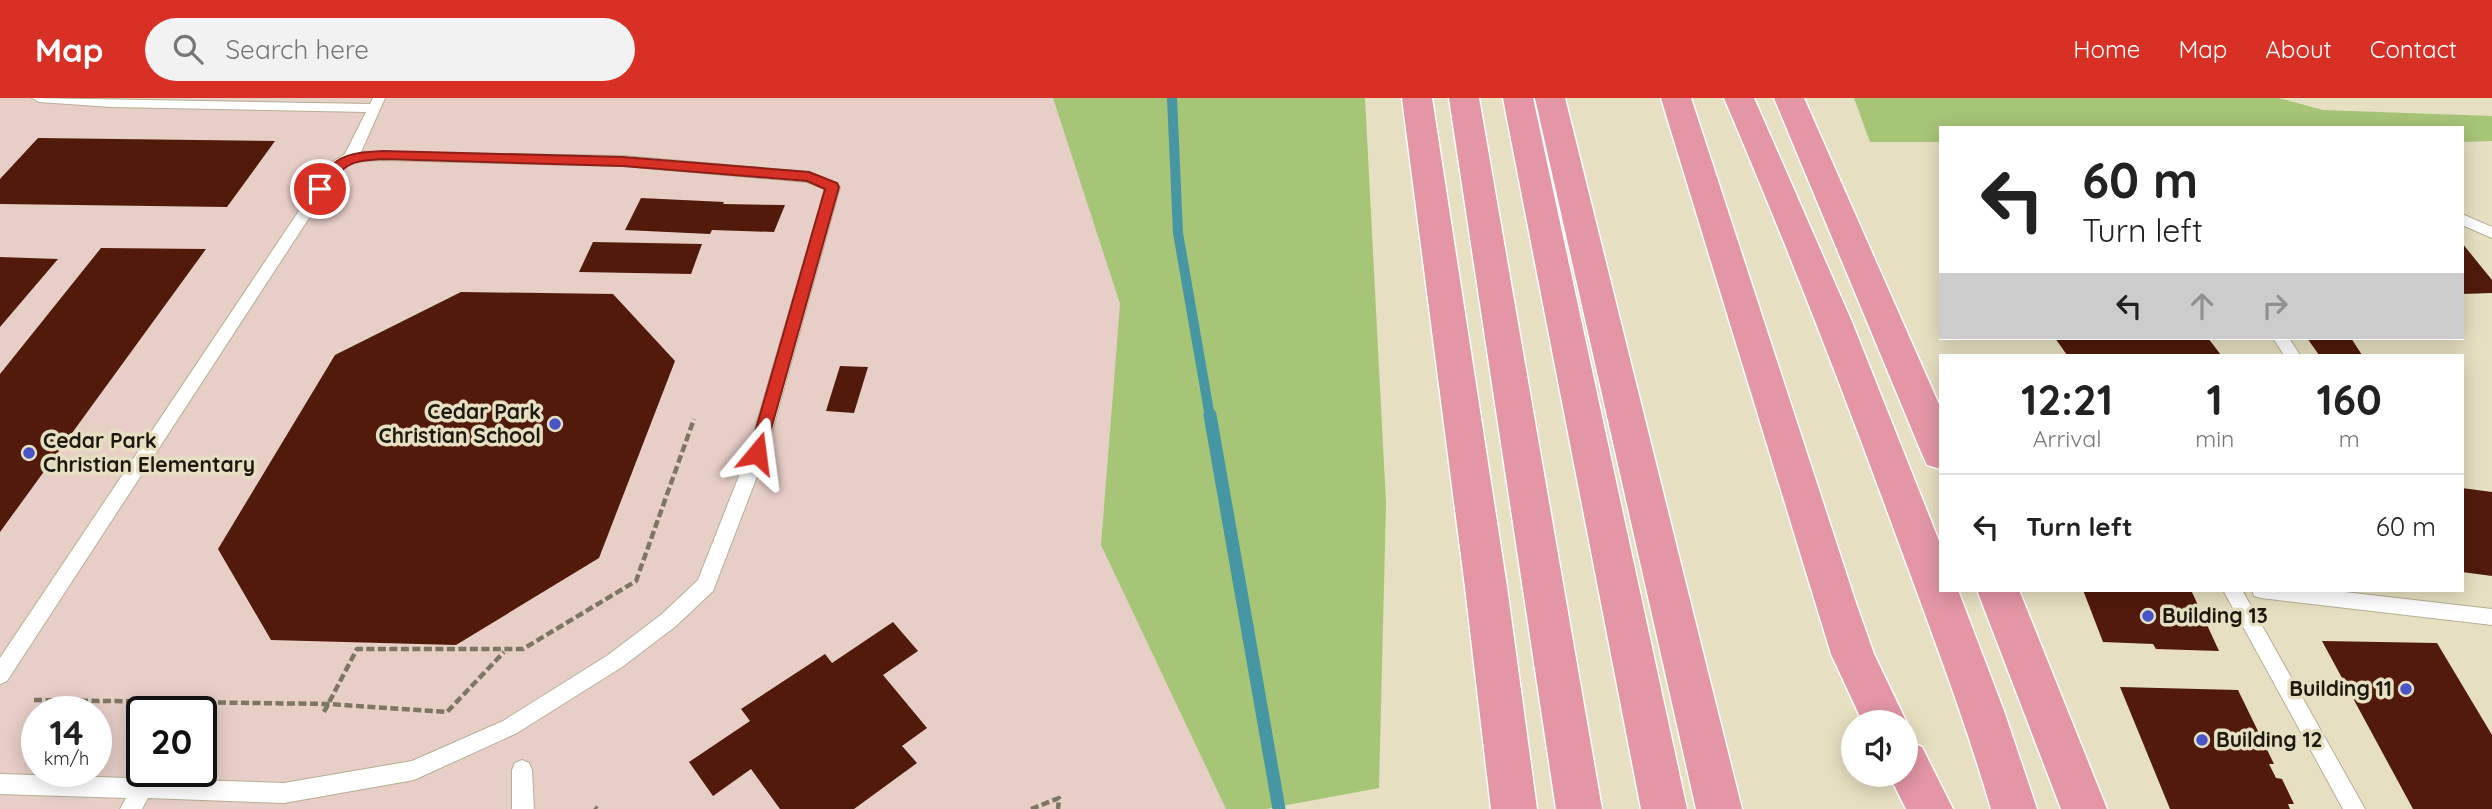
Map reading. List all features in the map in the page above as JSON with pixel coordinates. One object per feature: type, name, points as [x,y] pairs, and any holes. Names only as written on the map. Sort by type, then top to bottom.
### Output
[{"type":"highway","points":[[1417,98],[1486,587],[1514,809]]},
{"type":"highway","points":[[1464,98],[1579,809]]},
{"type":"highway","points":[[1518,98],[1664,809]]},
{"type":"highway","points":[[1550,98],[1719,809]]},
{"type":"highway","points":[[1676,98],[1835,603],[1879,710]]},
{"type":"highway","points":[[1739,98],[1783,194],[1895,479],[1999,756],[2014,809]]},
{"type":"highway","points":[[1789,98],[1939,449]]},
{"type":"highway","points":[[1486,587],[1496,809]]},
{"type":"highway","points":[[1998,592],[2084,809]]},
{"type":"highway","points":[[1918,786],[1930,809]]},
{"type":"lane","points":[[38,98],[111,103],[377,103],[351,157]]},
{"type":"lane","points":[[0,675],[336,166],[351,157],[383,155],[623,161],[809,177],[832,187],[757,453],[706,585],[669,620],[615,660],[510,727],[414,770],[284,793],[0,784]]},
{"type":"lane","points":[[2464,220],[2492,233]]},
{"type":"lane","points":[[2233,592],[2354,809]]},
{"type":"lane","points":[[2278,592],[2492,617]]},
{"type":"lane","points":[[522,770],[523,809]]},
{"type":"lane","points":[[131,809],[142,789]]},
{"type":"path","points":[[324,712],[356,649],[505,651],[527,647],[636,581],[694,419]]},
{"type":"path","points":[[112,701],[328,704],[447,712],[505,651]]},
{"type":"path","points":[[1031,809],[1059,798],[1058,809]]},
{"type":"shaded area","name":"Cedar Park Christian School","points":[[0,98],[1053,98],[1120,304],[1101,545],[1226,809],[0,809]]},
{"type":"green space","points":[[1053,98],[1365,98],[1386,503],[1379,788],[1266,809],[1226,809],[1101,545],[1120,304]]},
{"type":"green space","points":[[1854,98],[2279,98],[2323,110],[2492,116],[2492,141],[2464,142],[2464,126],[1939,126],[1939,142],[1870,142]]},
{"type":"building","points":[[38,138],[275,141],[227,207],[0,204],[0,179]]},
{"type":"building","points":[[641,198],[785,205],[774,232],[712,230],[710,234],[625,230]]},
{"type":"building","points":[[593,242],[702,244],[691,274],[579,272]]},
{"type":"building","points":[[2464,245],[2492,280],[2492,293],[2464,294]]},
{"type":"building","name":"Cedar Park Christian Elementary","points":[[101,248],[206,249],[0,532],[0,374]]},
{"type":"building","points":[[0,257],[58,259],[0,327]]},
{"type":"building","points":[[461,292],[613,294],[675,361],[599,558],[456,645],[271,640],[218,549],[335,355]]},
{"type":"building","points":[[2056,340],[2210,340],[2220,354],[2066,354]]},
{"type":"building","points":[[2308,340],[2352,340],[2361,354],[2318,354]]},
{"type":"building","points":[[840,366],[868,367],[854,413],[826,411]]},
{"type":"building","points":[[2464,488],[2492,492],[2492,576],[2464,572]]},
{"type":"building","name":"Building 13","points":[[2084,592],[2192,592],[2219,651],[2156,649],[2153,644],[2103,642]]},
{"type":"building","points":[[893,622],[918,651],[883,675],[927,728],[902,746],[917,763],[854,809],[780,809],[751,769],[713,796],[689,762],[750,721],[741,709],[825,654],[832,663]]},
{"type":"building","name":"Building 11","points":[[2322,641],[2437,643],[2492,735],[2492,809],[2413,809]]},
{"type":"building","name":"Building 12","points":[[2120,687],[2238,690],[2274,764],[2269,764],[2276,778],[2282,779],[2294,804],[2288,804],[2290,809],[2170,809]]},
{"type":"waterway","points":[[1172,98],[1178,233],[1210,417]]},
{"type":"waterway","points":[[1210,415],[1279,809]]},
{"type":"place","name":"Cedar Park Christian School","points":[[555,424]]},
{"type":"place","name":"Cedar Park Christian Elementary","points":[[29,453]]},
{"type":"place","name":"Building 13","points":[[2148,616]]},
{"type":"place","name":"Building 11","points":[[2406,689]]},
{"type":"place","name":"Building 12","points":[[2202,740]]},
{"type":"route","points":[[320,189],[336,166],[351,157],[383,155],[623,161],[809,177],[832,187],[757,453]]}]
